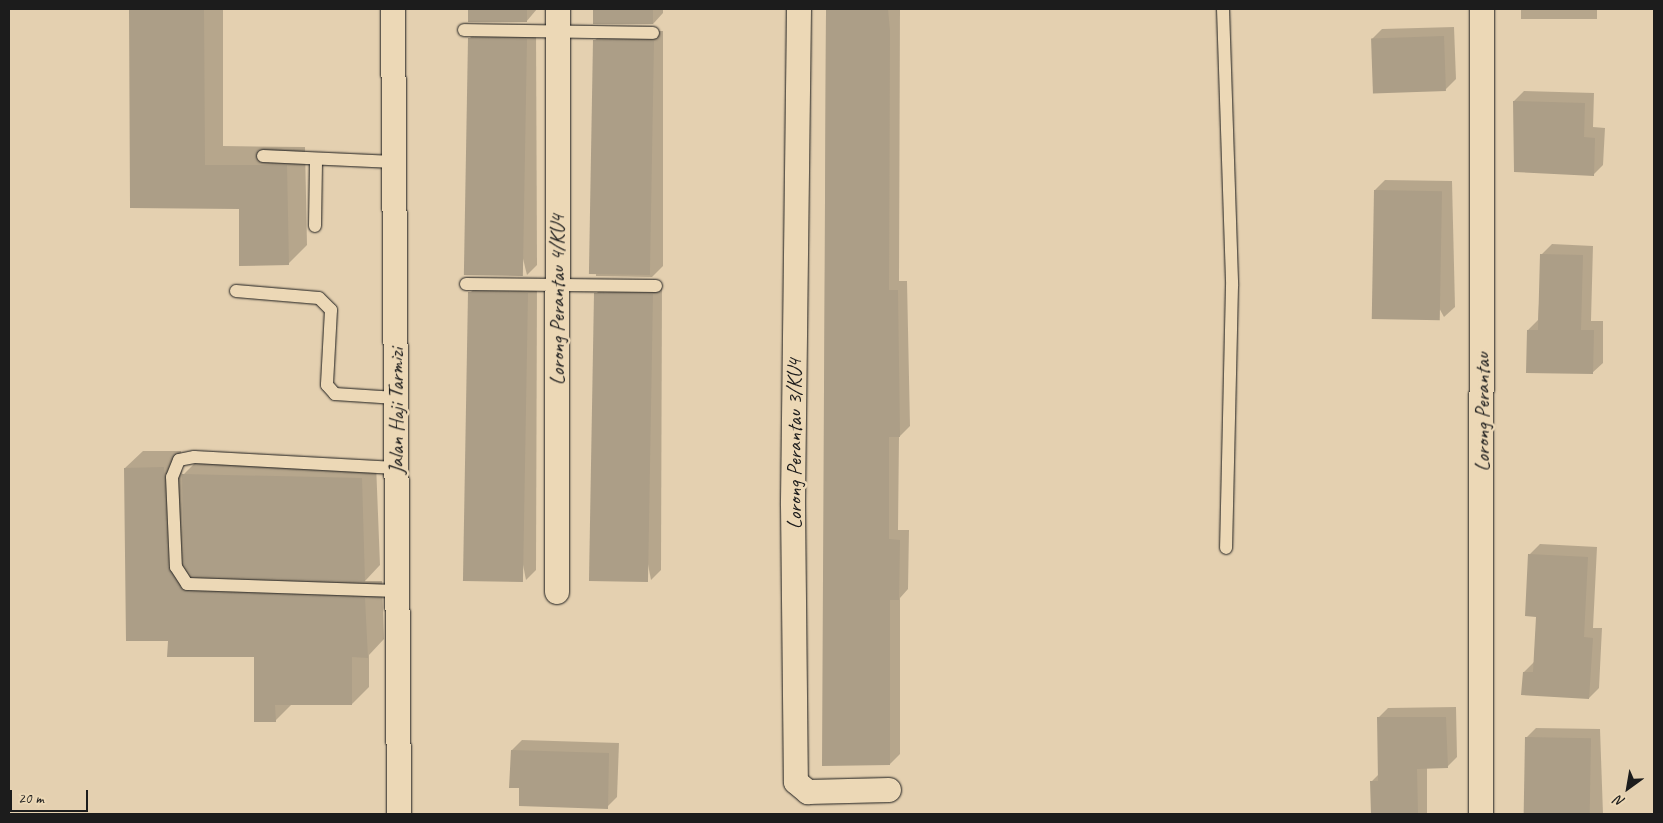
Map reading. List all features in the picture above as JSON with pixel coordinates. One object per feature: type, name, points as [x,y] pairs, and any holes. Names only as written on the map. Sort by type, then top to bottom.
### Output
[{"type":"street","name":"Jalan Haji Tarmizi","points":[[393,9],[399,814]]},
{"type":"street","name":"Lorong Perantau 4/KU4","points":[[557,592],[558,9]]},
{"type":"street","name":"Lorong Perantau 3/KU4","points":[[799,9],[793,496],[796,782],[808,792],[889,790]]},
{"type":"street","name":"Lorong Perantau","points":[[1481,814],[1482,9]]},
{"type":"lane","points":[[1223,9],[1232,286],[1226,548]]},
{"type":"lane","points":[[464,30],[653,33]]},
{"type":"lane","points":[[263,156],[394,162]]},
{"type":"lane","points":[[314,226],[316,159]]},
{"type":"lane","points":[[466,284],[656,286]]},
{"type":"lane","points":[[236,291],[319,298],[331,310],[327,385],[335,394],[396,398]]},
{"type":"lane","points":[[396,468],[194,457],[179,460],[172,477],[176,567],[187,584],[398,591]]},
{"type":"building","points":[[129,9],[204,9],[205,165],[287,165],[289,265],[239,266],[239,209],[130,208]]},
{"type":"building","points":[[468,9],[527,9],[527,22],[468,22]]},
{"type":"building","points":[[593,9],[653,9],[653,24],[593,24]]},
{"type":"building","points":[[826,9],[888,9],[890,31],[889,290],[898,290],[900,437],[889,437],[889,539],[900,540],[899,600],[890,600],[890,765],[822,766]]},
{"type":"building","points":[[1444,36],[1446,91],[1373,94],[1371,39]]},
{"type":"building","points":[[468,38],[527,39],[523,276],[464,275]]},
{"type":"building","points":[[593,40],[654,41],[650,275],[589,274]]},
{"type":"building","points":[[1513,101],[1585,103],[1584,137],[1595,138],[1594,176],[1514,172]]},
{"type":"building","points":[[1374,190],[1442,191],[1440,320],[1372,319]]},
{"type":"building","points":[[1540,254],[1583,255],[1581,330],[1594,330],[1593,374],[1526,373],[1527,330],[1538,330]]},
{"type":"building","points":[[468,292],[528,293],[523,582],[463,581]]},
{"type":"building","points":[[594,293],[653,294],[648,582],[589,581]]},
{"type":"building","points":[[164,467],[168,567],[183,591],[365,598],[368,658],[352,657],[352,705],[275,705],[276,722],[254,722],[254,657],[167,657],[168,641],[126,641],[124,468]]},
{"type":"building","points":[[182,474],[362,478],[365,582],[192,576],[184,564]]},
{"type":"building","points":[[1528,554],[1588,557],[1584,637],[1593,638],[1589,699],[1521,695],[1523,672],[1533,672],[1536,617],[1525,616]]},
{"type":"building","points":[[1377,717],[1446,717],[1448,768],[1417,769],[1418,814],[1371,814],[1370,781],[1378,781]]},
{"type":"building","points":[[1525,737],[1591,738],[1590,814],[1524,814]]},
{"type":"building","points":[[511,750],[609,753],[608,809],[519,806],[519,788],[509,788]]}]
